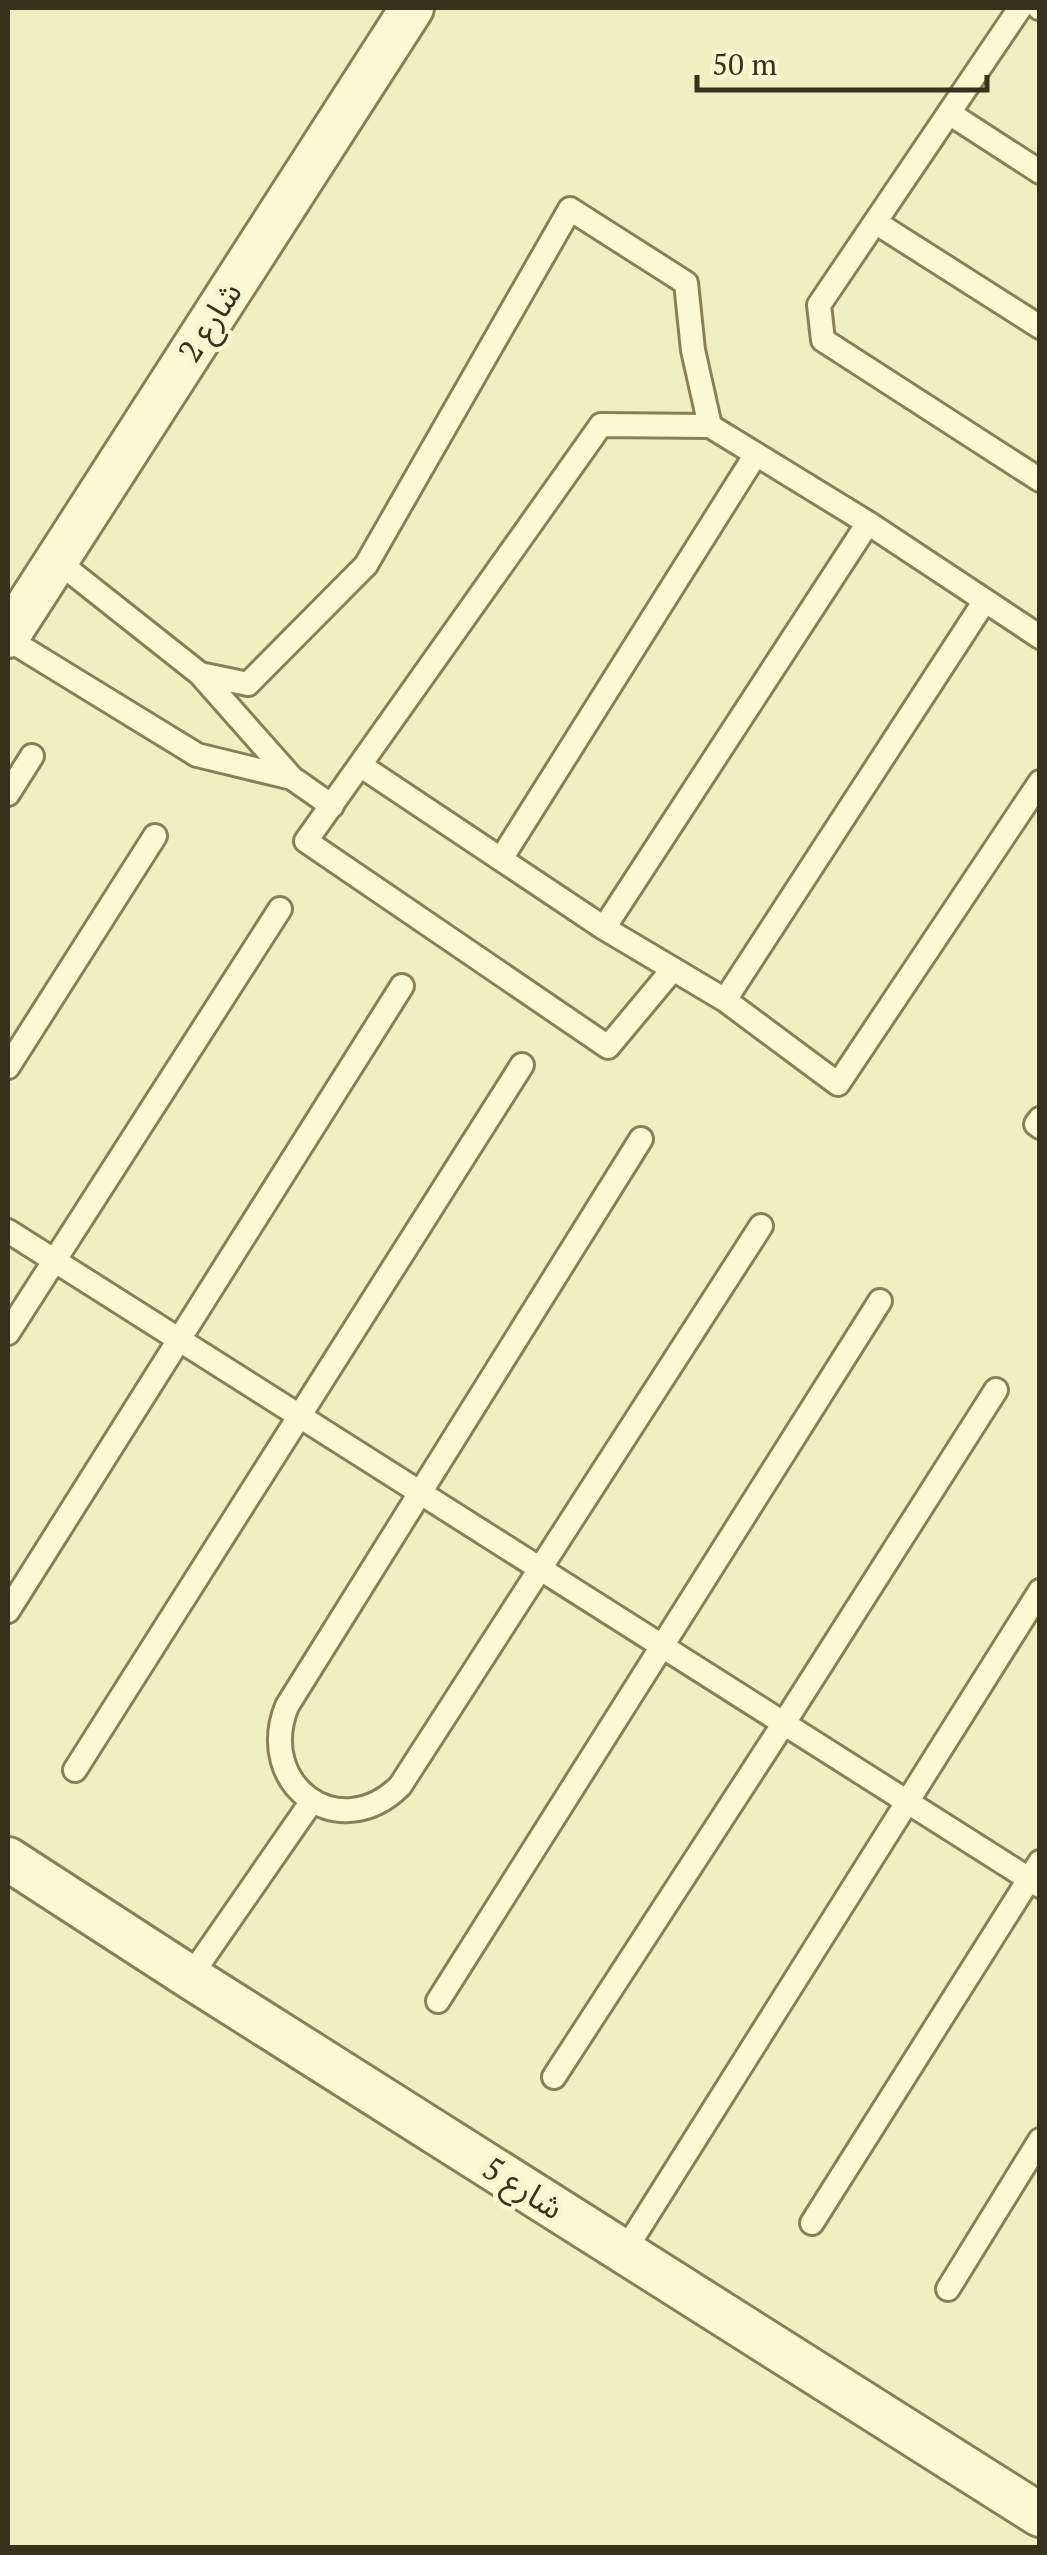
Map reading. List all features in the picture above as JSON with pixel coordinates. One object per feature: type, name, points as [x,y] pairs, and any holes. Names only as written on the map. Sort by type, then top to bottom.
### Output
[{"type":"street","name":"شارع 2","points":[[8,637],[412,8]]},
{"type":"street","name":"شارع 5","points":[[8,1859],[1040,2516]]},
{"type":"street","points":[[1034,2548],[1040,2538]]},
{"type":"lane","points":[[1020,8],[819,306],[823,340],[1040,480]]},
{"type":"lane","points":[[949,113],[1040,172]]},
{"type":"lane","points":[[200,674],[248,684],[366,565],[570,208],[686,282],[692,350],[710,426]]},
{"type":"lane","points":[[875,222],[1040,327]]},
{"type":"lane","points":[[673,969],[608,1046],[306,841],[601,426],[710,426],[1040,637]]},
{"type":"lane","points":[[500,859],[756,454]]},
{"type":"lane","points":[[604,928],[868,524]]},
{"type":"lane","points":[[56,560],[200,674],[292,778],[332,806]]},
{"type":"lane","points":[[726,1000],[984,602]]},
{"type":"lane","points":[[8,637],[197,755],[292,778]]},
{"type":"lane","points":[[8,794],[32,756]]},
{"type":"lane","points":[[360,765],[604,928],[726,1000],[838,1084],[1040,782]]},
{"type":"lane","points":[[8,1067],[155,836]]},
{"type":"lane","points":[[8,1334],[280,909]]},
{"type":"lane","points":[[8,1611],[402,986]]},
{"type":"lane","points":[[75,1770],[522,1066]]},
{"type":"lane","points":[[1040,1119],[1036,1124],[1040,1127]]},
{"type":"lane","points":[[642,1139],[286,1706],[280,1723],[280,1759],[287,1776],[312,1801],[342,1810],[359,1810],[388,1797],[400,1786],[761,1226]]},
{"type":"lane","points":[[8,1231],[906,1801],[1036,1876],[812,2223]]},
{"type":"lane","points":[[438,2001],[880,1302]]},
{"type":"lane","points":[[554,2077],[996,1390]]},
{"type":"lane","points":[[624,2252],[1040,1591]]},
{"type":"lane","points":[[190,1978],[312,1801]]},
{"type":"lane","points":[[948,2289],[1040,2140]]}]
